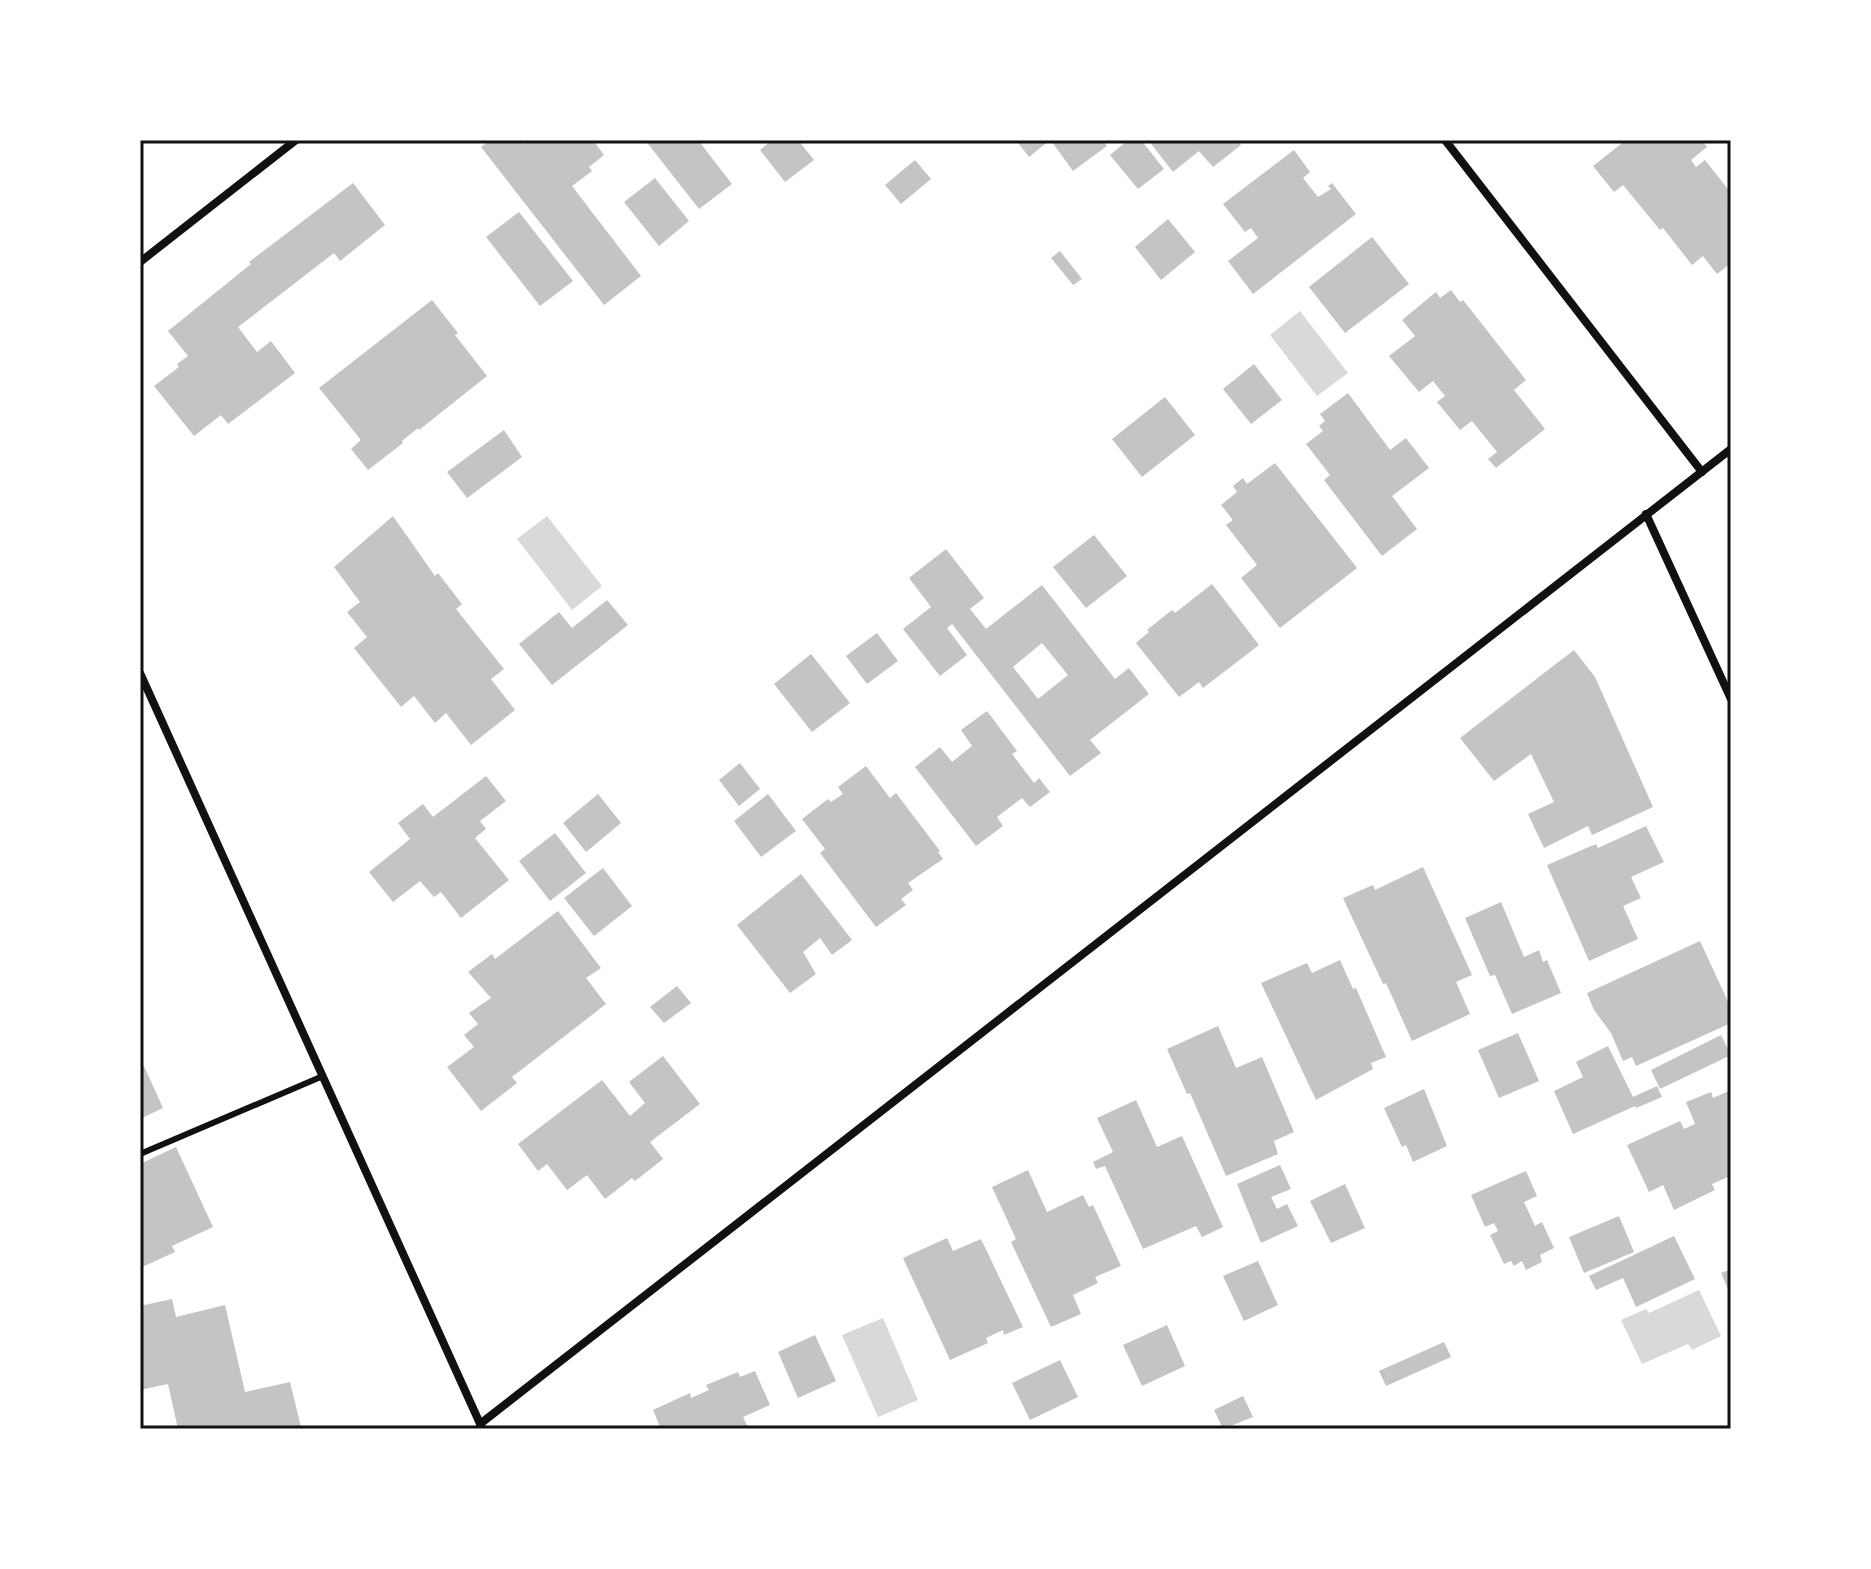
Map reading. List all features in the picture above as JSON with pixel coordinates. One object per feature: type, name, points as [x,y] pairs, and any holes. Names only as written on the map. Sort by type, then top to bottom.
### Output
[{"type":"street","points":[[140,262],[296,140]]},
{"type":"street","points":[[1445,140],[1702,472]]},
{"type":"street","points":[[140,673],[482,1426],[1731,449]]},
{"type":"street","points":[[1646,514],[1731,699]]},
{"type":"lane","points":[[140,1154],[323,1076]]},
{"type":"shaded area","points":[[1300,311],[1348,373],[1317,396],[1270,335]]},
{"type":"shaded area","points":[[547,516],[602,586],[572,610],[517,539]]},
{"type":"shaded area","points":[[1699,1290],[1721,1336],[1692,1350],[1688,1344],[1642,1364],[1621,1320],[1646,1309],[1649,1313]]},
{"type":"shaded area","points":[[883,1318],[918,1400],[878,1417],[842,1335]]},
{"type":"building","points":[[491,140],[520,140],[523,144],[528,140],[593,140],[604,155],[589,167],[592,171],[572,186],[641,276],[604,305],[481,147]]},
{"type":"building","points":[[645,140],[698,140],[732,184],[699,209]]},
{"type":"building","points":[[772,140],[798,140],[814,160],[785,182],[760,150]]},
{"type":"building","points":[[1016,140],[1050,140],[1029,157]]},
{"type":"building","points":[[1103,140],[1107,146],[1073,171],[1052,142]]},
{"type":"building","points":[[1128,140],[1141,140],[1164,169],[1138,189],[1110,155]]},
{"type":"building","points":[[1148,140],[1242,140],[1241,145],[1213,167],[1199,151],[1173,172]]},
{"type":"building","points":[[1626,140],[1702,140],[1707,147],[1691,160],[1696,167],[1705,160],[1731,193],[1727,200],[1731,205],[1731,263],[1717,274],[1703,256],[1692,265],[1623,185],[1614,192],[1593,166]]},
{"type":"building","points":[[1294,150],[1310,172],[1303,178],[1318,197],[1331,189],[1328,186],[1332,183],[1356,214],[1253,294],[1228,261],[1258,238],[1251,228],[1245,232],[1223,204]]},
{"type":"building","points":[[915,160],[931,179],[901,204],[885,185]]},
{"type":"building","points":[[655,178],[689,221],[659,246],[624,202]]},
{"type":"building","points":[[353,183],[385,225],[340,261],[334,253],[238,327],[257,352],[271,341],[295,373],[228,424],[221,415],[194,436],[154,386],[188,356],[168,331],[251,264],[249,262]]},
{"type":"building","points":[[519,212],[573,281],[540,306],[486,237]]},
{"type":"building","points":[[1168,219],[1195,252],[1161,280],[1135,247]]},
{"type":"building","points":[[1372,237],[1409,284],[1345,333],[1309,287]]},
{"type":"building","points":[[1060,251],[1082,279],[1073,285],[1051,258]]},
{"type":"building","points":[[1451,290],[1460,302],[1463,300],[1526,380],[1514,390],[1545,429],[1496,468],[1488,459],[1497,452],[1472,421],[1460,430],[1437,402],[1445,396],[1433,381],[1419,392],[1389,356],[1415,336],[1402,320],[1436,292],[1440,298]]},
{"type":"building","points":[[432,300],[487,376],[368,470],[351,449],[361,440],[319,388]]},
{"type":"building","points":[[1254,364],[1282,400],[1251,424],[1223,389]]},
{"type":"building","points":[[1348,393],[1390,450],[1406,438],[1429,468],[1392,496],[1417,529],[1382,556],[1324,480],[1330,475],[1306,444],[1323,431],[1319,426],[1325,421],[1320,414]]},
{"type":"building","points":[[1165,397],[1195,435],[1142,477],[1112,439]]},
{"type":"building","points":[[504,430],[522,457],[467,498],[447,472]]},
{"type":"building","points":[[1275,463],[1357,568],[1280,628],[1241,578],[1257,565],[1226,525],[1233,520],[1221,505],[1237,492],[1233,486],[1243,478],[1247,484]]},
{"type":"building","points":[[393,516],[435,576],[438,573],[462,604],[456,609],[504,669],[491,679],[515,710],[471,745],[446,713],[435,723],[414,696],[401,707],[354,648],[367,637],[347,612],[360,602],[334,567]]},
{"type":"building","points":[[1094,535],[1127,576],[1086,608],[1053,567]]},
{"type":"building","points":[[946,549],[984,598],[970,609],[986,629],[1042,585],[1115,679],[1129,668],[1149,694],[1090,740],[1101,753],[1070,776],[952,624],[947,628],[967,655],[940,676],[903,629],[931,607],[909,578]],"holes":[[[1042,643],[1068,675],[1038,699],[1013,667]]]},
{"type":"building","points":[[1212,584],[1259,645],[1203,688],[1199,682],[1179,697],[1136,643],[1172,610],[1175,613]]},
{"type":"building","points":[[607,600],[628,625],[552,685],[519,644],[559,612],[572,628]]},
{"type":"building","points":[[877,633],[898,661],[867,684],[846,656]]},
{"type":"building","points":[[1574,650],[1595,677],[1653,807],[1592,835],[1588,826],[1544,848],[1528,814],[1554,802],[1531,754],[1494,781],[1460,738]]},
{"type":"building","points":[[811,654],[850,703],[812,732],[774,684]]},
{"type":"building","points":[[987,711],[1017,751],[1012,754],[1034,783],[1039,778],[1050,792],[1030,807],[1022,798],[997,817],[1003,826],[976,846],[915,767],[940,747],[952,762],[972,746],[961,730]]},
{"type":"building","points":[[740,763],[760,789],[739,806],[719,780]]},
{"type":"building","points":[[866,766],[890,798],[896,793],[943,859],[908,883],[913,890],[901,899],[906,905],[876,927],[820,853],[825,849],[802,819],[828,799],[831,802],[843,794],[838,787]]},
{"type":"building","points":[[486,776],[506,801],[480,821],[486,829],[475,838],[509,880],[461,918],[441,892],[434,897],[420,881],[393,902],[369,872],[410,839],[398,823],[423,804],[433,817]]},
{"type":"building","points":[[598,794],[621,823],[586,852],[563,823]]},
{"type":"building","points":[[768,794],[796,831],[761,857],[734,821]]},
{"type":"building","points":[[1646,826],[1664,862],[1631,877],[1641,898],[1623,906],[1638,939],[1589,961],[1547,865],[1596,844],[1598,848]]},
{"type":"building","points":[[555,833],[586,873],[550,901],[519,861]]},
{"type":"building","points":[[1423,867],[1472,975],[1456,982],[1470,1014],[1412,1041],[1343,898],[1373,885],[1375,890]]},
{"type":"building","points":[[603,868],[632,906],[594,936],[564,898]]},
{"type":"building","points":[[801,874],[852,940],[832,955],[820,938],[803,952],[816,974],[790,993],[737,925]]},
{"type":"building","points":[[1501,902],[1524,957],[1539,950],[1543,962],[1547,960],[1561,993],[1512,1014],[1495,975],[1490,976],[1465,918]]},
{"type":"building","points":[[558,911],[601,968],[586,978],[606,1004],[512,1077],[517,1083],[481,1111],[447,1067],[474,1047],[464,1035],[478,1024],[469,1013],[491,998],[468,972],[492,954],[495,959]]},
{"type":"building","points":[[1700,941],[1731,1008],[1731,1023],[1636,1066],[1632,1057],[1623,1061],[1611,1033],[1594,1010],[1587,993]]},
{"type":"building","points":[[1340,960],[1353,989],[1356,988],[1386,1057],[1371,1063],[1373,1069],[1316,1100],[1261,983],[1307,963],[1312,973]]},
{"type":"building","points":[[677,986],[691,1003],[664,1023],[650,1007]]},
{"type":"building","points":[[1218,1026],[1236,1068],[1262,1057],[1294,1132],[1274,1141],[1278,1154],[1226,1176],[1167,1049]]},
{"type":"building","points":[[1518,1033],[1539,1081],[1499,1098],[1478,1050]]},
{"type":"building","points":[[1721,1035],[1731,1055],[1660,1089],[1651,1070]]},
{"type":"building","points":[[1608,1046],[1633,1097],[1657,1086],[1662,1097],[1573,1134],[1554,1091],[1583,1077],[1576,1062]]},
{"type":"building","points":[[663,1056],[700,1104],[650,1142],[663,1159],[605,1199],[587,1175],[567,1190],[547,1164],[538,1171],[518,1144],[602,1080],[630,1116],[645,1103],[629,1082]]},
{"type":"building","points":[[144,1066],[163,1108],[140,1119],[140,1067]]},
{"type":"building","points":[[1424,1089],[1447,1146],[1413,1162],[1406,1145],[1402,1147],[1384,1108]]},
{"type":"building","points":[[1731,1090],[1731,1184],[1728,1177],[1712,1184],[1715,1190],[1674,1210],[1663,1185],[1649,1192],[1627,1145],[1680,1121],[1684,1129],[1695,1124],[1686,1102],[1711,1092],[1713,1098]]},
{"type":"building","points":[[1136,1100],[1157,1147],[1182,1136],[1223,1227],[1202,1237],[1196,1226],[1143,1249],[1105,1166],[1096,1169],[1093,1162],[1113,1152],[1097,1118]]},
{"type":"building","points":[[176,1147],[213,1227],[172,1246],[175,1252],[140,1268],[140,1164]]},
{"type":"building","points":[[1280,1165],[1291,1189],[1271,1197],[1277,1209],[1287,1204],[1298,1226],[1261,1243],[1237,1184]]},
{"type":"building","points":[[1028,1170],[1047,1212],[1083,1195],[1089,1207],[1093,1205],[1121,1266],[1095,1277],[1098,1283],[1073,1295],[1081,1314],[1051,1327],[1011,1242],[1016,1239],[992,1187]]},
{"type":"building","points":[[1526,1171],[1537,1196],[1524,1202],[1535,1226],[1542,1222],[1554,1248],[1540,1255],[1542,1262],[1526,1270],[1522,1261],[1514,1266],[1511,1261],[1504,1264],[1490,1235],[1498,1231],[1494,1223],[1485,1227],[1471,1195]]},
{"type":"building","points":[[1345,1184],[1365,1228],[1331,1243],[1310,1201]]},
{"type":"building","points":[[1619,1216],[1634,1252],[1584,1273],[1569,1237]]},
{"type":"building","points":[[1674,1236],[1695,1279],[1636,1307],[1623,1278],[1596,1290],[1589,1276]]},
{"type":"building","points":[[947,1238],[953,1251],[981,1239],[1023,1327],[1004,1335],[1003,1330],[986,1338],[988,1343],[950,1360],[903,1258]]},
{"type":"building","points":[[1258,1261],[1278,1305],[1244,1321],[1223,1276]]},
{"type":"building","points":[[1731,1269],[1731,1296],[1721,1273]]},
{"type":"building","points":[[172,1299],[176,1317],[225,1305],[245,1392],[290,1382],[301,1427],[178,1429],[168,1384],[140,1390],[140,1306]]},
{"type":"building","points":[[1167,1325],[1185,1366],[1142,1386],[1123,1345]]},
{"type":"building","points":[[815,1335],[836,1381],[798,1398],[778,1352]]},
{"type":"building","points":[[1444,1342],[1451,1357],[1386,1386],[1379,1371]]},
{"type":"building","points":[[1060,1360],[1078,1397],[1030,1420],[1012,1383]]},
{"type":"building","points":[[755,1371],[770,1405],[743,1417],[749,1429],[661,1429],[653,1410],[690,1393],[691,1398],[709,1390],[706,1385],[738,1372],[740,1377]]},
{"type":"building","points":[[1243,1396],[1253,1417],[1223,1429],[1214,1410]]}]
